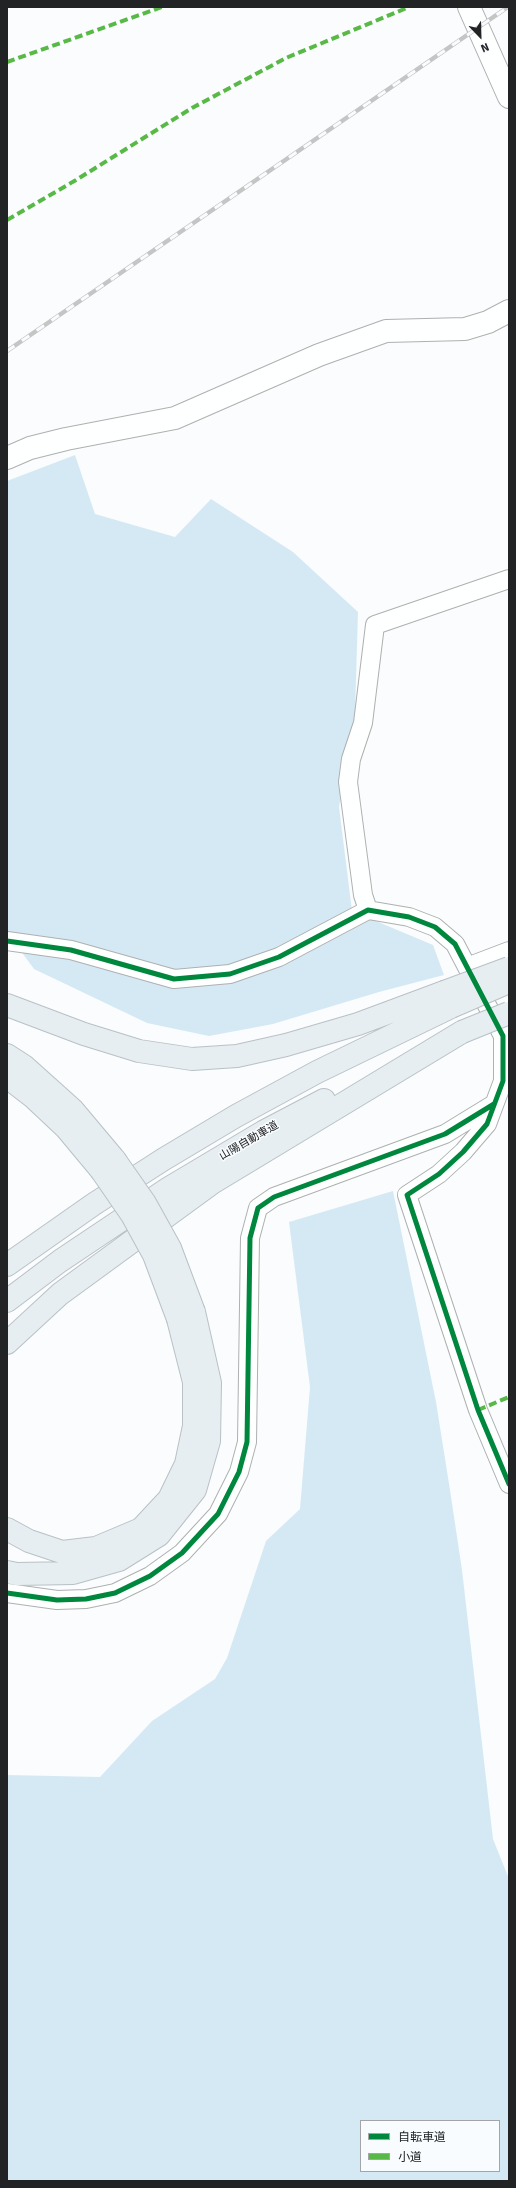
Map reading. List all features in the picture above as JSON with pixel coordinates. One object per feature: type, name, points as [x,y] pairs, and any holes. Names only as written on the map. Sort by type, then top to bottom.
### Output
[{"type":"highway","points":[[7,1266],[94,1204],[164,1159],[236,1116],[448,999],[509,968]]},
{"type":"highway","points":[[7,1006],[84,1034],[139,1051],[192,1059],[237,1056],[286,1046],[358,1024],[509,982]]},
{"type":"highway","name":"山陽自動車道","points":[[7,1301],[60,1261],[163,1193],[263,1132],[350,1086],[462,1032],[509,1013]]},
{"type":"highway","points":[[7,1343],[60,1294],[212,1183],[462,1032]]},
{"type":"highway","points":[[7,1055],[24,1066],[73,1110],[108,1165],[132,1215],[186,1316],[210,1383],[209,1441],[195,1490],[159,1535],[119,1560],[73,1573],[17,1574],[7,1572]]},
{"type":"highway","points":[[7,1078],[33,1097],[108,1165]]},
{"type":"highway","points":[[7,1529],[29,1541],[62,1552],[96,1548],[141,1529],[169,1499],[186,1464],[194,1426],[194,1382],[186,1316]]},
{"type":"street","points":[[469,7],[509,97]]},
{"type":"street","points":[[7,458],[30,448],[66,439],[176,418],[319,355],[386,331],[465,329],[488,322],[509,311]]},
{"type":"street","points":[[368,910],[363,895],[348,782],[351,759],[362,723],[375,625],[509,578]]},
{"type":"street","points":[[7,941],[71,950],[174,979],[230,974],[279,957],[368,910],[409,917],[435,927],[455,944],[506,1035],[503,1081],[487,1124],[462,1152],[439,1174],[407,1195],[478,1410],[509,1484]]},
{"type":"street","points":[[467,967],[509,951]]},
{"type":"street","points":[[7,1593],[57,1600],[86,1599],[115,1593],[150,1576],[182,1553],[218,1514],[239,1472],[246,1442],[250,1238],[258,1208],[274,1197],[445,1134],[494,1104]]},
{"type":"shaded area","points":[[75,455],[95,514],[175,537],[211,499],[293,552],[358,612],[355,713],[339,807],[352,911],[433,945],[444,975],[379,992],[273,1024],[209,1036],[147,1023],[34,969],[7,932],[7,481]]},
{"type":"shaded area","points":[[393,1191],[436,1402],[450,1490],[462,1570],[493,1839],[509,1879],[509,2181],[7,2181],[7,1775],[100,1777],[152,1721],[215,1679],[227,1658],[266,1541],[300,1509],[310,1387],[289,1222]]},
{"type":"railway","points":[[7,351],[508,7]]},
{"type":"marked path","points":[[7,62],[162,7]]},
{"type":"marked path","points":[[7,220],[76,180],[192,108],[286,58],[409,7]]},
{"type":"marked path","points":[[478,1410],[509,1397]]},
{"type":"cycle path","points":[[7,941],[71,950],[174,979],[230,974],[279,957],[368,910],[409,917],[435,927],[455,944],[503,1036],[503,1081],[487,1124],[463,1152],[439,1174],[407,1195],[478,1410],[509,1484]]},
{"type":"cycle path","points":[[7,1593],[57,1600],[86,1599],[115,1593],[150,1576],[182,1553],[218,1514],[239,1472],[247,1442],[250,1238],[258,1208],[274,1197],[445,1134],[494,1104]]}]
